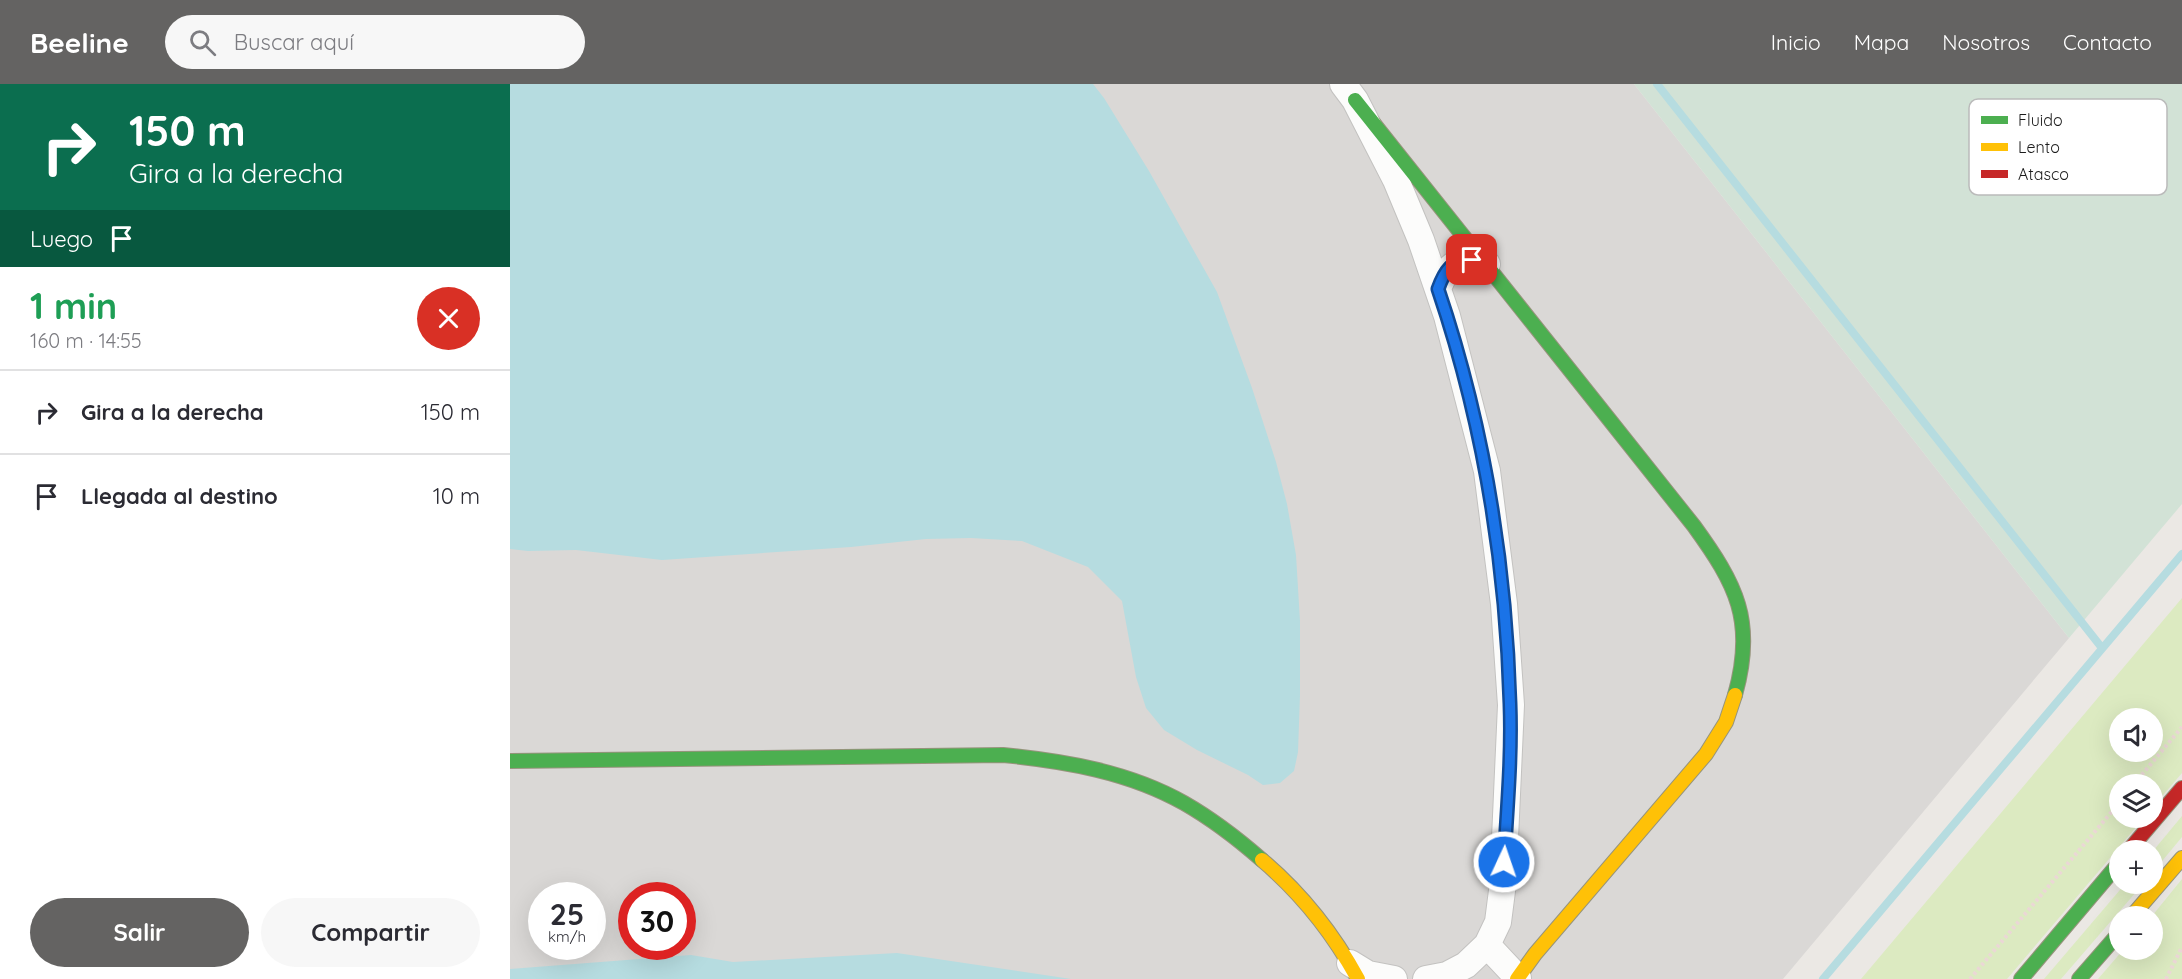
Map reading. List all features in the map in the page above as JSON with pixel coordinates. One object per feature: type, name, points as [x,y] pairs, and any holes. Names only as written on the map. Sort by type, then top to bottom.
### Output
[{"type":"street","points":[[1349,92],[1720,562],[1736,593],[1742,620],[1743,647],[1740,673],[1732,702],[1719,735],[1702,761],[1569,917],[1531,958],[1517,978],[1487,945]]},
{"type":"street","points":[[1349,92],[1396,180],[1438,289],[1465,380],[1487,471],[1504,604],[1510,705],[1503,883],[1498,922],[1487,945],[1466,965],[1447,975],[1426,979]]},
{"type":"street","points":[[1438,289],[1443,275],[1452,264],[1463,259],[1487,264]]},
{"type":"street","points":[[510,761],[1003,755],[1041,758],[1087,768],[1151,787],[1190,806],[1223,828],[1295,889],[1354,971],[1394,979]]},
{"type":"street","points":[[2138,840],[2182,788]]},
{"type":"street","points":[[2141,906],[2182,858]]},
{"type":"street","points":[[2020,979],[2109,875]]},
{"type":"street","points":[[2079,979],[2109,945]]},
{"type":"path","points":[[2142,774],[2182,727]]},
{"type":"path","points":[[1970,979],[2109,815]]},
{"type":"path","points":[[2166,979],[2182,947]]},
{"type":"shaded area","points":[[510,84],[1634,84],[2069,638],[1783,979],[510,979]]},
{"type":"green space","points":[[1634,84],[2182,84],[2182,504],[2069,638]]},
{"type":"green space","points":[[2182,598],[2182,773],[2163,795],[2163,774],[2109,774],[2109,828],[2135,828],[2125,840],[2109,840],[2109,859],[2007,979],[1861,979]]},
{"type":"green space","points":[[2182,816],[2182,837],[2163,860],[2162,840]]},
{"type":"green space","points":[[2182,879],[2182,979],[2098,979],[2114,960],[2163,960],[2163,906],[2160,906]]},
{"type":"green space","points":[[2116,894],[2134,894],[2124,906],[2109,906],[2109,923],[2061,979],[2044,979]]},
{"type":"water","points":[[510,84],[1093,84],[1149,171],[1217,292],[1276,462],[1287,504],[1296,555],[1300,621],[1298,752],[1294,771],[1280,783],[1263,785],[1164,730],[1146,708],[1136,677],[1122,601],[1088,567],[1022,541],[971,538],[926,539],[851,547],[662,560],[576,550],[510,549]]},
{"type":"water","points":[[897,953],[1071,979],[510,979],[510,969],[626,960],[696,960],[696,956],[733,962]]},
{"type":"waterway","points":[[1657,84],[2102,648]]},
{"type":"waterway","points":[[1823,979],[2182,554]]},
{"type":"traffic: fast","points":[[1355,100],[1709,547],[1731,585],[1742,624],[1741,669],[1735,695]]},
{"type":"traffic: fast","points":[[510,761],[1003,755],[1026,758],[1096,770],[1163,792],[1215,823],[1262,860]]},
{"type":"traffic: fast","points":[[2021,979],[2109,875]]},
{"type":"traffic: fast","points":[[2079,979],[2109,945]]},
{"type":"traffic: slow","points":[[1517,979],[1535,954],[1706,754],[1726,722],[1735,695]]},
{"type":"traffic: slow","points":[[2141,906],[2182,858]]},
{"type":"traffic: slow","points":[[1262,860],[1316,915],[1358,979]]},
{"type":"traffic: jam","points":[[2138,840],[2182,788]]},
{"type":"route","points":[[1472,260],[1463,259],[1452,264],[1443,275],[1438,289],[1465,380],[1487,471],[1504,604],[1510,705],[1504,862]]}]
